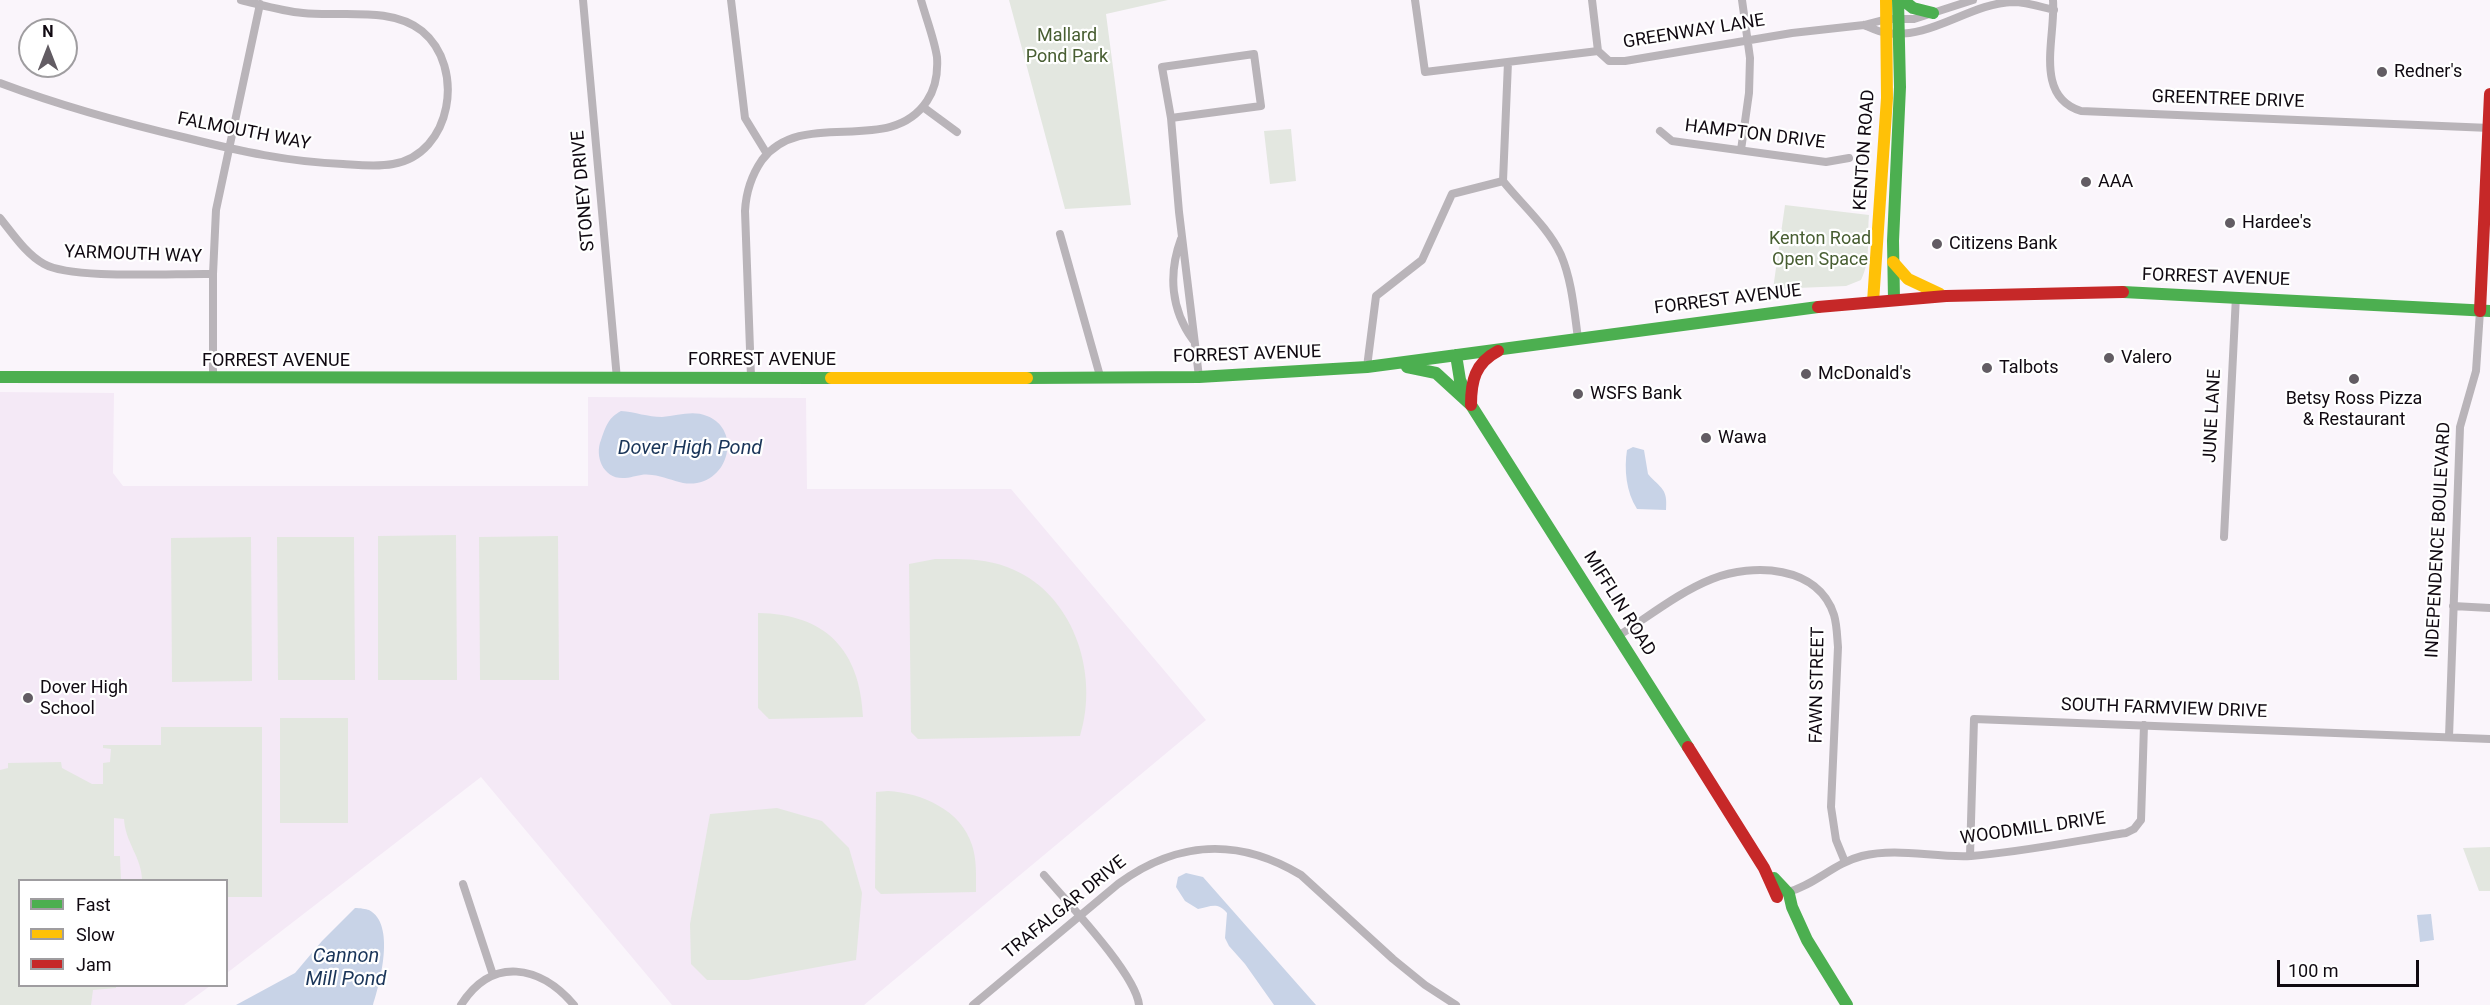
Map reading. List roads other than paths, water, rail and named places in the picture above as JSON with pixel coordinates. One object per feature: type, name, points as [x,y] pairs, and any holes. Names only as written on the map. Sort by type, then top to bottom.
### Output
[{"type":"main road","name":"KENTON ROAD","points":[[1886,0],[1900,32],[1899,134],[1893,262],[1894,300]]},
{"type":"main road","name":"KENTON ROAD","points":[[1873,302],[1887,98],[1887,33],[1898,0]]},
{"type":"main road","points":[[1903,0],[1917,10],[1933,13]]},
{"type":"main road","name":"INDEPENDENCE BOULEVARD","points":[[2485,311],[2490,94]]},
{"type":"main road","points":[[1893,262],[1906,279],[1917,286],[1946,296]]},
{"type":"main road","name":"FORREST AVENUE","points":[[0,377],[618,379],[1199,377],[1367,367],[1784,310],[1946,296],[2090,291],[2236,296],[2485,311]]},
{"type":"main road","points":[[1471,405],[1471,386],[1476,369],[1486,357],[1504,348]]},
{"type":"main road","name":"MIFFLIN ROAD","points":[[1456,355],[1460,380],[1471,405],[1764,868],[1786,897],[1807,940],[1847,1005]]},
{"type":"main road","points":[[1386,364],[1436,373],[1471,405]]},
{"type":"street","name":"FALMOUTH WAY","points":[[0,83],[118,122],[305,163],[392,164],[417,155],[435,137],[442,124],[447,94],[440,53],[434,42],[412,24],[383,16],[302,13],[241,0]]},
{"type":"street","name":"STONEY DRIVE","points":[[583,0],[618,379]]},
{"type":"street","points":[[731,0],[745,118],[767,154]]},
{"type":"street","points":[[751,377],[745,200],[752,177],[767,154],[778,145],[804,134],[890,127],[902,122],[923,107],[933,89],[937,66],[935,50],[921,0]]},
{"type":"street","name":"GREENWAY LANE","points":[[1415,0],[1425,72],[1598,51],[1609,61],[1625,61],[1792,33],[1864,25],[1893,19]]},
{"type":"street","points":[[1592,0],[1598,51]]},
{"type":"street","points":[[1741,150],[1749,93],[1749,42],[1742,0]]},
{"type":"street","points":[[1893,19],[1914,19],[1973,0]]},
{"type":"street","name":"GREENTREE DRIVE","points":[[2053,0],[2050,72],[2052,83],[2061,101],[2081,111],[2489,128]]},
{"type":"street","points":[[1887,33],[1921,31],[1945,24],[1982,8],[2013,2],[2054,10]]},
{"type":"street","points":[[213,379],[213,274],[216,210],[260,4]]},
{"type":"street","name":"GREENWAY LANE","points":[[1864,25],[1887,33]]},
{"type":"street","points":[[1171,118],[1261,106],[1254,54],[1162,67],[1171,118],[1182,237],[1199,377]]},
{"type":"street","points":[[1508,62],[1503,181],[1546,231],[1560,254],[1569,281],[1578,338]]},
{"type":"street","points":[[923,107],[957,132]]},
{"type":"street","name":"HAMPTON DRIVE","points":[[1659,131],[1672,141],[1826,162],[1849,158]]},
{"type":"street","points":[[1367,367],[1376,296],[1422,260],[1452,194],[1503,181]]},
{"type":"street","name":"YARMOUTH WAY","points":[[0,218],[33,257],[58,270],[91,273],[213,274]]},
{"type":"street","points":[[1060,234],[1100,376]]},
{"type":"street","points":[[1182,237],[1173,268],[1176,305],[1185,329],[1195,343]]},
{"type":"street","name":"JUNE LANE","points":[[2224,537],[2236,296]]},
{"type":"street","name":"INDEPENDENCE BOULEVARD","points":[[2449,737],[2460,427],[2476,370],[2485,311]]},
{"type":"street","name":"FAWN STREET","points":[[1618,636],[1693,588],[1727,574],[1768,569],[1799,577],[1815,587],[1826,599],[1834,614],[1837,629],[1831,807],[1836,840],[1845,862]]},
{"type":"street","points":[[2453,606],[2490,608]]},
{"type":"street","name":"SOUTH FARMVIEW DRIVE","points":[[1970,856],[1974,718],[2490,739]]},
{"type":"street","name":"WOODMILL DRIVE","points":[[1786,897],[1845,862],[1888,851],[1970,856],[2126,833],[2134,829],[2141,819],[2144,725]]},
{"type":"street","name":"TRAFALGAR DRIVE","points":[[973,1005],[1130,875],[1170,855],[1200,849],[1251,853],[1287,866],[1301,875],[1393,959],[1425,985],[1456,1005]]},
{"type":"street","points":[[1044,875],[1128,976],[1138,997],[1139,1005]]},
{"type":"street","points":[[463,884],[493,975]]},
{"type":"street","points":[[461,1005],[475,988],[493,975],[521,972],[533,974],[553,983],[574,1005]]},
{"type":"water","name":"Dover High Pond","points":[[621,411],[657,417],[690,413],[707,416],[718,423],[725,433],[728,445],[726,457],[720,469],[711,477],[698,483],[683,483],[660,476],[642,475],[618,478],[611,475],[602,466],[599,447],[608,423]]},
{"type":"water","points":[[1633,447],[1644,450],[1648,474],[1665,493],[1666,510],[1637,509],[1633,502],[1628,488],[1626,465],[1627,450]]},
{"type":"water","points":[[1186,873],[1203,877],[1316,1005],[1274,1005],[1245,964],[1229,946],[1225,938],[1227,913],[1217,906],[1198,909],[1185,901],[1176,887],[1178,877]]},
{"type":"water","name":"Cannon Mill Pond","points":[[355,908],[369,910],[377,917],[382,928],[384,954],[373,1005],[236,1005],[295,973],[322,941]]},
{"type":"water","points":[[2431,914],[2434,940],[2420,942],[2417,915]]},
{"type":"place","name":"Redner's","points":[[2382,72]]},
{"type":"place","name":"AAA","points":[[2086,182]]},
{"type":"place","name":"Hardee's","points":[[2230,223]]},
{"type":"place","name":"Citizens Bank","points":[[1937,244]]},
{"type":"place","name":"Valero","points":[[2109,358]]},
{"type":"place","name":"Talbots","points":[[1987,368]]},
{"type":"place","name":"McDonald's","points":[[1806,374]]},
{"type":"place","name":"Betsy Ross Pizza & Restaurant","points":[[2354,379]]},
{"type":"place","name":"WSFS Bank","points":[[1578,394]]},
{"type":"place","name":"Wawa","points":[[1706,438]]},
{"type":"place","name":"Dover High School","points":[[28,698]]},
{"type":"park label","name":"Mallard Pond Park","points":[[1067,46]]},
{"type":"park label","name":"Kenton Road Open Space","points":[[1820,249]]}]
